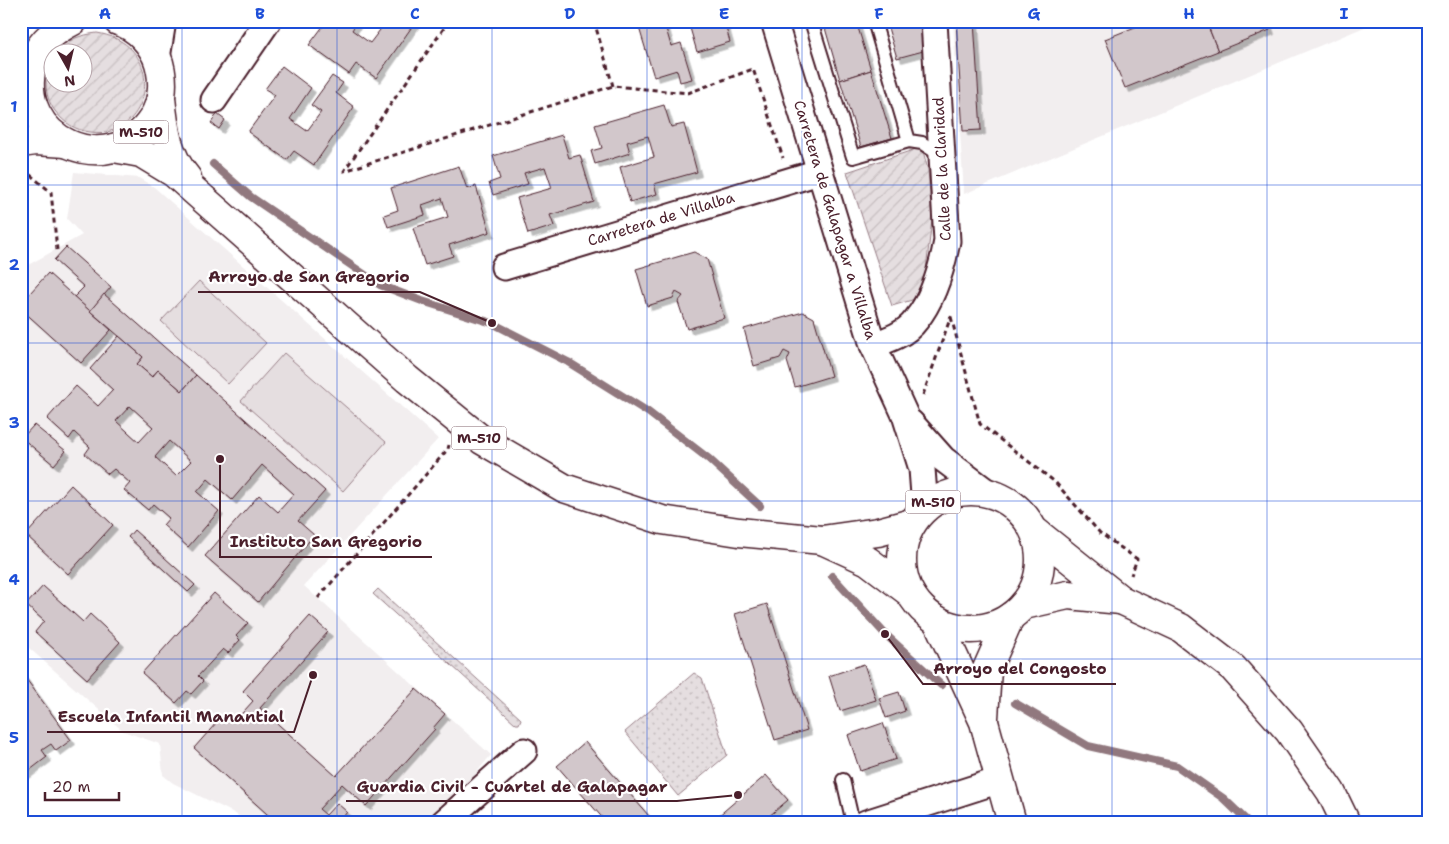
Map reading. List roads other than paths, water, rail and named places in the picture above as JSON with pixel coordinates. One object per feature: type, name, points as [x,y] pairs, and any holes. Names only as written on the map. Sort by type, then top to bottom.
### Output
[{"type":"main road","name":"M-510","points":[[33,21],[34,58],[25,100],[54,136],[81,149],[98,150],[114,148],[141,153],[158,161],[205,200],[407,379],[475,434],[564,488],[662,520],[739,532],[822,540],[878,532],[918,515],[938,498],[954,492],[987,492],[1002,497],[1016,506],[1028,518],[1036,532],[1040,555],[1039,578],[1033,592],[1017,611]]},
{"type":"main road","name":"M-510","points":[[34,58],[50,35],[73,21]]},
{"type":"main road","name":"M-510","points":[[114,148],[139,134],[156,112],[163,84],[157,58],[149,43],[137,31],[118,21]]},
{"type":"main road","name":"M-510","points":[[161,98],[170,151],[179,169],[205,200]]},
{"type":"main road","points":[[22,156],[36,141],[66,143]]},
{"type":"main road","name":"M-510","points":[[918,515],[904,539],[903,575],[909,592],[916,603],[937,620],[966,629],[982,628],[996,624],[1017,611],[1068,595],[1122,600]]},
{"type":"main road","name":"M-510","points":[[1036,532],[1122,600],[1181,628],[1233,668],[1289,731],[1331,792],[1346,823]]},
{"type":"main road","name":"M-510","points":[[822,540],[868,561],[909,592]]},
{"type":"main road","points":[[984,722],[987,669],[1017,611]]},
{"type":"main road","points":[[937,620],[984,722],[1012,823]]},
{"type":"street","points":[[157,58],[163,21]]},
{"type":"street","points":[[214,100],[268,21]]},
{"type":"street","name":"Calle de la Claridad","points":[[873,345],[894,338],[916,321],[940,275],[947,241],[934,21]]},
{"type":"street","name":"Carretera de Galapagar a Villalba","points":[[772,24],[873,345],[905,415],[922,469],[918,515]]},
{"type":"street","name":"Carretera de Villalba","points":[[504,267],[819,172]]},
{"type":"street","name":"Carretera de Galapagar a Villalba","points":[[905,415],[942,459],[987,492]]},
{"type":"street","points":[[443,823],[524,751]]},
{"type":"street","points":[[866,823],[1000,780]]},
{"type":"lane","points":[[811,21],[853,157],[909,140],[922,143],[942,156]]},
{"type":"lane","points":[[874,21],[909,140]]},
{"type":"lane","points":[[843,780],[853,823]]},
{"type":"waterway","points":[[213,164],[251,197],[380,285],[422,301],[492,323],[568,362],[648,412],[709,459],[760,506]]},
{"type":"waterway","points":[[832,576],[885,634],[941,685]]},
{"type":"waterway","points":[[1015,703],[1088,746],[1177,766],[1223,798],[1249,823]]},
{"type":"place","name":"Arroyo de San Gregorio","points":[[492,323]]},
{"type":"place","name":"Instituto San Gregorio","points":[[220,459]]},
{"type":"place","name":"Arroyo del Congosto","points":[[885,634]]},
{"type":"place","name":"Escuela Infantil Manantial","points":[[313,675]]},
{"type":"place","name":"Guardia Civil - Cuartel de Galapagar","points":[[738,795]]}]
